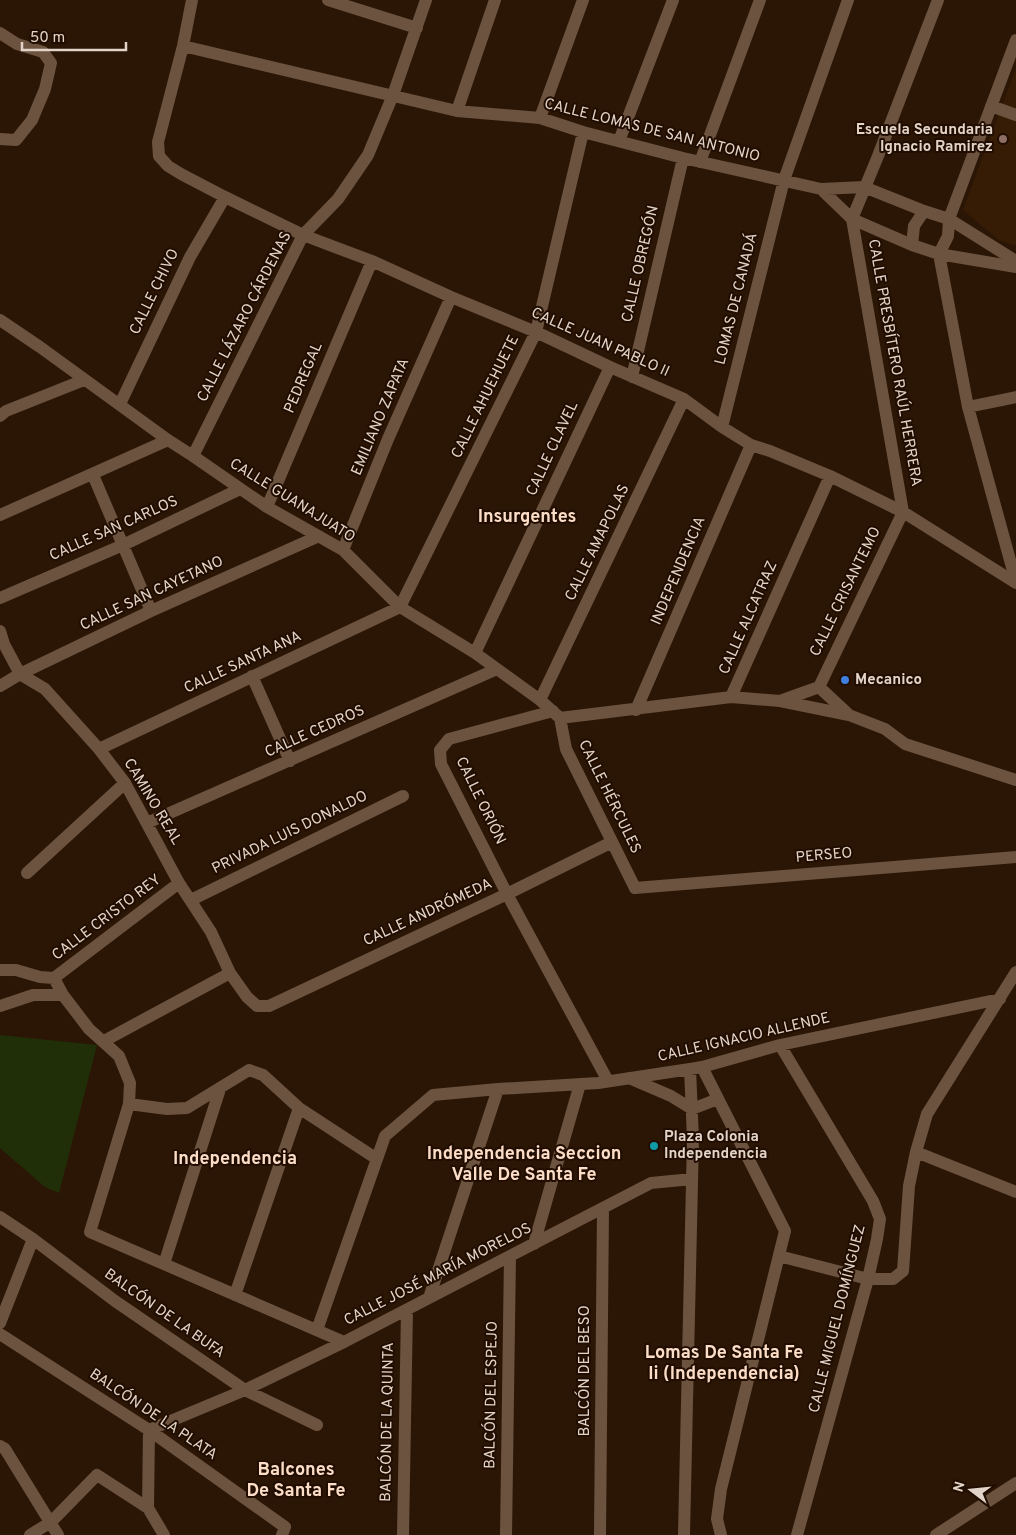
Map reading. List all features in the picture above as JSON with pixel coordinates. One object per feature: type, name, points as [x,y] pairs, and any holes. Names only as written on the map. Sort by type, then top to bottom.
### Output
[{"type":"street","points":[[183,46],[192,0]]},
{"type":"street","points":[[328,0],[417,28]]},
{"type":"street","name":"CALLE LÁZARO CÁRDENAS","points":[[193,456],[303,235],[338,199],[368,155],[393,95],[426,0]]},
{"type":"street","points":[[457,111],[495,0]]},
{"type":"street","points":[[540,118],[583,0]]},
{"type":"street","points":[[620,141],[673,0]]},
{"type":"street","points":[[700,162],[760,0]]},
{"type":"street","name":"LOMAS DE CANADÁ","points":[[722,427],[784,180],[848,0]]},
{"type":"street","points":[[852,219],[938,0]]},
{"type":"street","points":[[0,33],[17,44],[43,52],[51,63],[45,89],[32,120],[16,140],[0,139]]},
{"type":"street","points":[[1016,40],[949,219],[948,236],[939,254],[968,407],[1016,583]]},
{"type":"street","name":"CALLE LOMAS DE SAN ANTONIO","points":[[183,46],[457,111],[540,118],[583,132],[683,158],[821,189],[864,187],[949,219],[1016,261]]},
{"type":"street","name":"CALLE JUAN PABLO II","points":[[183,46],[158,142],[159,156],[168,166],[225,197],[303,235],[372,261],[684,399],[722,427],[751,445],[830,476],[904,512],[1016,583]]},
{"type":"street","points":[[991,106],[1016,114]]},
{"type":"street","name":"CALLE AHUEHUETE","points":[[400,607],[536,332],[583,132]]},
{"type":"street","name":"CALLE OBREGÓN","points":[[632,376],[683,158]]},
{"type":"street","points":[[821,189],[852,219],[912,244],[939,254],[1016,267]]},
{"type":"street","name":"CALLE CHIVO","points":[[120,404],[190,256],[225,197]]},
{"type":"street","points":[[912,244],[914,226],[924,211]]},
{"type":"street","name":"CALLE PRESBÍTERO RAÚL HERRERA","points":[[852,219],[904,512]]},
{"type":"street","name":"PEDREGAL","points":[[267,507],[372,261]]},
{"type":"street","name":"EMILIANO ZAPATA","points":[[343,550],[388,439],[451,297]]},
{"type":"street","name":"CALLE GUANAJUATO","points":[[0,320],[240,489],[267,507],[343,550],[400,607],[474,653],[540,700],[556,714]]},
{"type":"street","name":"CALLE CLAVEL","points":[[474,653],[610,367]]},
{"type":"street","points":[[0,416],[6,411],[84,380]]},
{"type":"street","points":[[968,407],[1016,397]]},
{"type":"street","name":"CALLE AMAPOLAS","points":[[540,700],[684,399]]},
{"type":"street","points":[[0,515],[168,440]]},
{"type":"street","name":"INDEPENDENCIA","points":[[636,710],[751,445]]},
{"type":"street","points":[[93,474],[151,612]]},
{"type":"street","name":"CALLE ALCATRAZ","points":[[556,714],[636,710],[731,697],[830,476]]},
{"type":"street","name":"CALLE SAN CARLOS","points":[[0,598],[123,544],[240,489]]},
{"type":"street","name":"CALLE CRISANTEMO","points":[[819,687],[904,512]]},
{"type":"street","name":"CALLE SAN CAYETANO","points":[[0,686],[20,674],[151,612],[319,536]]},
{"type":"street","name":"CALLE SANTA ANA","points":[[99,749],[400,607]]},
{"type":"street","name":"CAMINO REAL","points":[[0,631],[4,644],[20,674],[45,690],[99,749],[125,783],[180,883],[210,932],[230,973],[247,997],[257,1006]]},
{"type":"street","name":"CALLE CEDROS","points":[[147,824],[497,669]]},
{"type":"street","points":[[252,676],[290,760]]},
{"type":"street","points":[[780,701],[819,687],[849,715]]},
{"type":"street","points":[[731,697],[780,701],[849,715],[885,729],[905,744],[1016,780]]},
{"type":"street","name":"CALLE HÉRCULES","points":[[556,714],[566,749],[635,888]]},
{"type":"street","name":"CALLE ORIÓN","points":[[556,714],[449,739],[440,750],[442,764],[508,894],[608,1081]]},
{"type":"street","points":[[27,873],[125,783]]},
{"type":"street","name":"PRIVADA LUIS DONALDO","points":[[191,900],[403,796]]},
{"type":"street","name":"CALLE ANDRÓMEDA","points":[[257,1006],[269,1006],[508,894],[612,842]]},
{"type":"street","name":"PERSEO","points":[[635,888],[1016,857]]},
{"type":"street","name":"CALLE CRISTO REY","points":[[54,978],[180,883]]},
{"type":"street","points":[[0,970],[16,970],[40,977],[54,978],[63,995],[89,1029],[119,1056],[130,1083],[129,1104],[167,1109],[187,1108],[249,1070],[263,1075],[299,1108],[377,1159],[317,1330]]},
{"type":"street","points":[[779,1256],[868,1279],[893,1279],[903,1271],[909,1186],[927,1114],[1016,972]]},
{"type":"street","points":[[104,1041],[230,973]]},
{"type":"street","points":[[0,1006],[33,995],[63,995]]},
{"type":"street","name":"CALLE IGNACIO ALLENDE","points":[[377,1159],[385,1136],[433,1095],[580,1084],[696,1068],[780,1045],[1000,1000]]},
{"type":"street","name":"CALLE MIGUEL DOMÍNGUEZ","points":[[780,1045],[873,1201],[880,1219],[868,1279],[797,1535]]},
{"type":"street","points":[[696,1068],[718,1099],[785,1231],[721,1490],[717,1519],[721,1535]]},
{"type":"street","points":[[684,1535],[693,1139],[692,1109],[696,1068]]},
{"type":"street","points":[[629,1078],[671,1096],[692,1109]]},
{"type":"street","points":[[534,1244],[580,1084]]},
{"type":"street","points":[[164,1264],[220,1089]]},
{"type":"street","points":[[429,1298],[498,1089]]},
{"type":"street","points":[[692,1109],[718,1099]]},
{"type":"street","name":"CALLE JOSÉ MARÍA MORELOS","points":[[129,1104],[90,1232],[344,1342],[651,1183],[692,1179]]},
{"type":"street","points":[[235,1295],[299,1108]]},
{"type":"street","points":[[916,1152],[1016,1192]]},
{"type":"street","name":"BALCÓN DEL BESO","points":[[600,1535],[603,1208]]},
{"type":"street","name":"BALCÓN DE LA BUFA","points":[[0,1217],[33,1239],[114,1301],[245,1390],[317,1425]]},
{"type":"street","points":[[0,1322],[33,1239]]},
{"type":"street","name":"BALCÓN DEL ESPEJO","points":[[506,1535],[510,1256]]},
{"type":"street","name":"BALCÓN DE LA QUINTA","points":[[402,1535],[407,1310]]},
{"type":"street","name":"BALCÓN DE LA PLATA","points":[[0,1334],[149,1430],[284,1531]]},
{"type":"street","points":[[148,1508],[149,1430],[245,1390],[344,1342]]},
{"type":"street","points":[[0,1446],[5,1449],[58,1535]]},
{"type":"street","points":[[30,1535],[51,1522],[97,1475],[148,1508],[164,1535]]},
{"type":"street","points":[[936,1535],[1016,1482]]},
{"type":"shaded area","name":"Escuela Secundaria Ignacio Ramirez","points":[[1016,68],[1016,246],[999,240],[963,210]]},
{"type":"green space","points":[[0,1035],[97,1045],[59,1193],[45,1187],[0,1148]]},
{"type":"place","name":"Escuela Secundaria Ignacio Ramirez","points":[[1003,139]]},
{"type":"place","name":"Mecanico","points":[[845,680]]},
{"type":"place","name":"Plaza Colonia Independencia","points":[[654,1146]]},
{"type":"district","name":"Insurgentes","points":[[527,517]]},
{"type":"district","name":"Independencia","points":[[235,1159]]},
{"type":"district","name":"Independencia Seccion Valle De Santa Fe","points":[[524,1164]]},
{"type":"district","name":"Lomas De Santa Fe Ii (Independencia)","points":[[724,1364]]},
{"type":"district","name":"Balcones De Santa Fe","points":[[296,1480]]}]
